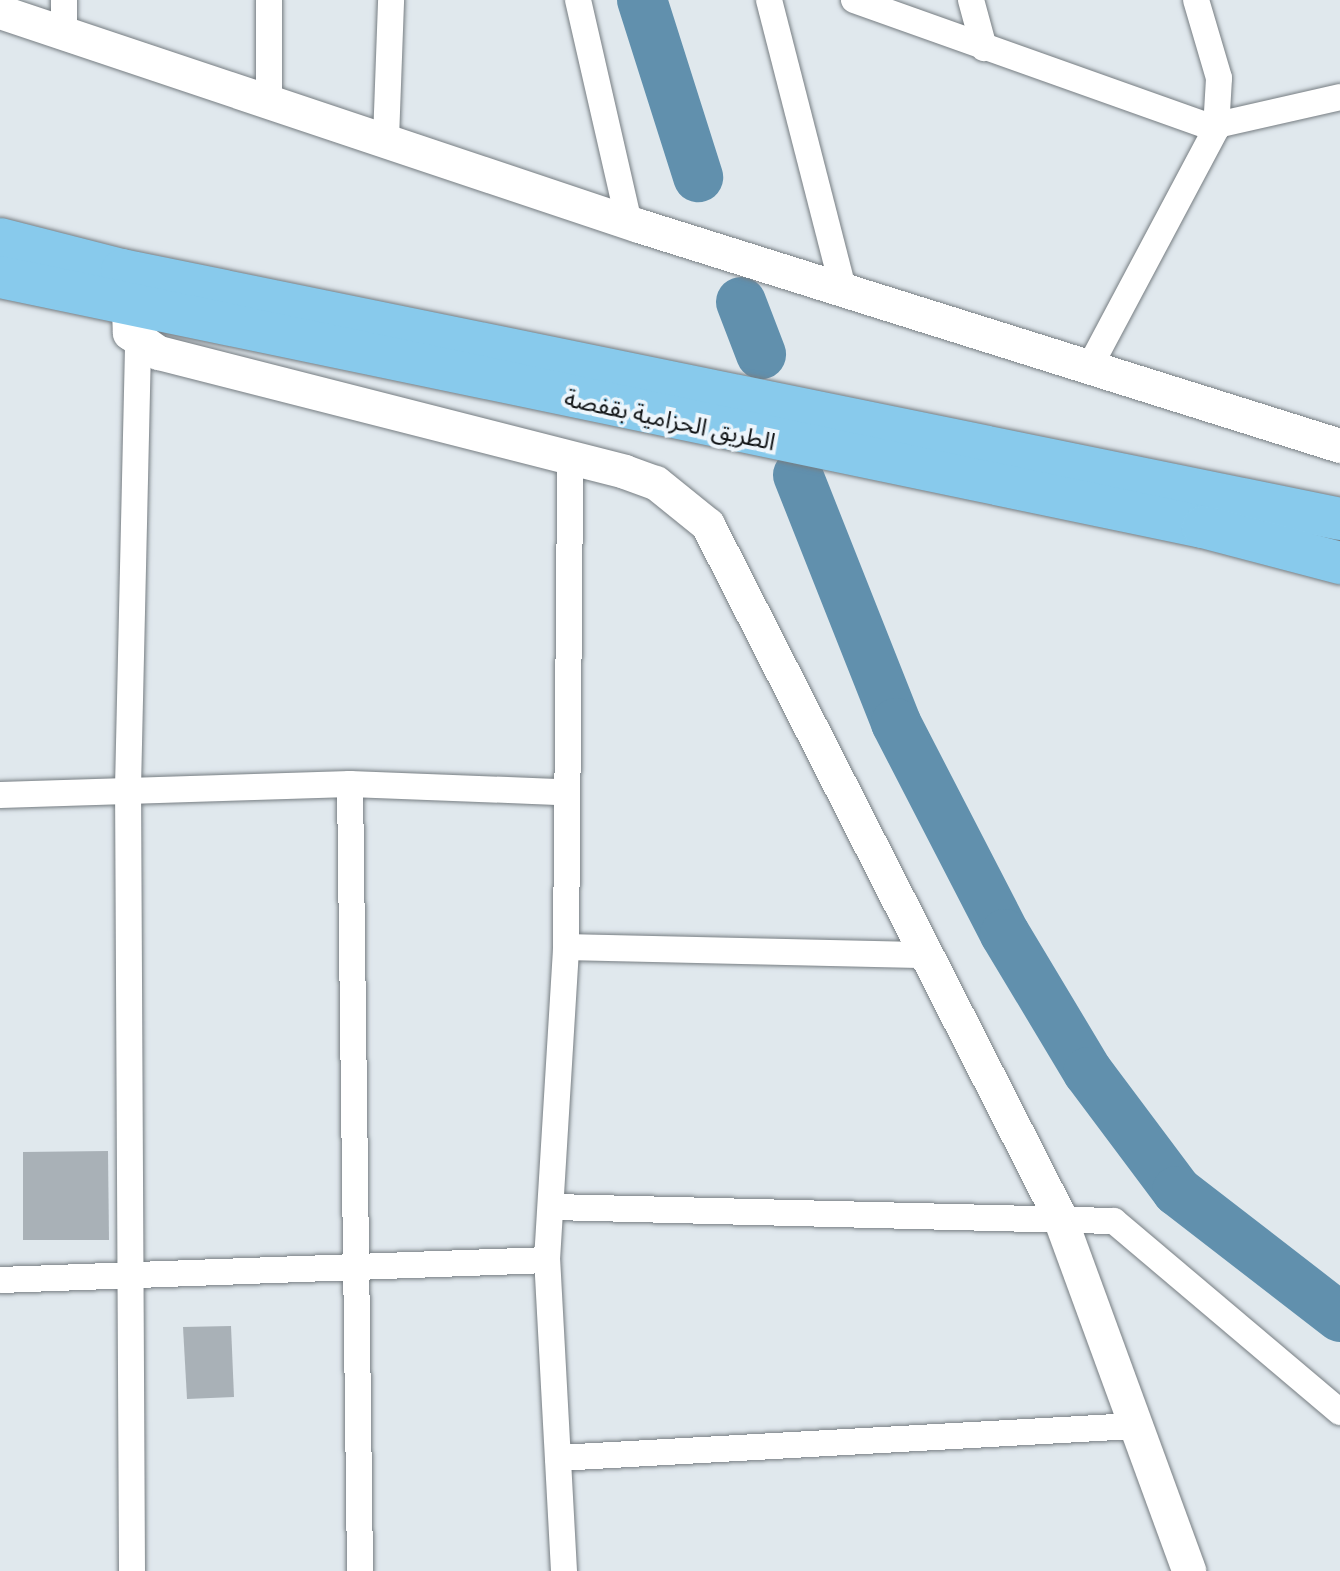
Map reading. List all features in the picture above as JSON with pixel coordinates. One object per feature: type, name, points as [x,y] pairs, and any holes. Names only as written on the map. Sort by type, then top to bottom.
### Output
[{"type":"main road","name":"الطريق الحزامية بقفصة","points":[[0,239],[122,270],[1340,519]]},
{"type":"main road","name":"الطريق الحزامية بقفصة","points":[[0,277],[133,325],[1203,527],[1340,563]]},
{"type":"street","points":[[269,0],[269,101]]},
{"type":"street","points":[[386,139],[391,0]]},
{"type":"street","points":[[578,0],[629,222]]},
{"type":"street","points":[[769,0],[843,289]]},
{"type":"street","points":[[854,0],[1216,127],[1340,97]]},
{"type":"street","points":[[971,0],[984,48]]},
{"type":"street","points":[[1090,366],[1216,127],[1219,78],[1196,0]]},
{"type":"street","points":[[0,12],[64,16],[269,101],[629,222],[1340,446]]},
{"type":"street","points":[[133,325],[159,353],[570,458],[656,483],[708,525],[1059,1215],[1189,1571]]},
{"type":"street","points":[[132,1571],[133,1274],[128,788],[133,325]]},
{"type":"street","points":[[564,1571],[547,1260],[553,1207],[566,947],[563,792],[570,458]]},
{"type":"street","points":[[0,795],[128,788],[350,784],[563,792]]},
{"type":"street","points":[[350,784],[353,1267],[360,1571]]},
{"type":"street","points":[[566,947],[928,955]]},
{"type":"street","points":[[553,1207],[1059,1215],[1114,1221],[1135,1232],[1340,1412]]},
{"type":"street","points":[[0,1280],[547,1260]]},
{"type":"street","points":[[558,1458],[1134,1426]]},
{"type":"building","points":[[108,1151],[109,1240],[23,1240],[23,1152]]},
{"type":"building","points":[[231,1326],[234,1397],[187,1399],[183,1327]]},
{"type":"waterway","points":[[642,0],[698,177]]},
{"type":"waterway","points":[[741,302],[761,354]]},
{"type":"waterway","points":[[798,475],[896,723],[1005,934],[1088,1072],[1177,1191],[1340,1317]]}]
